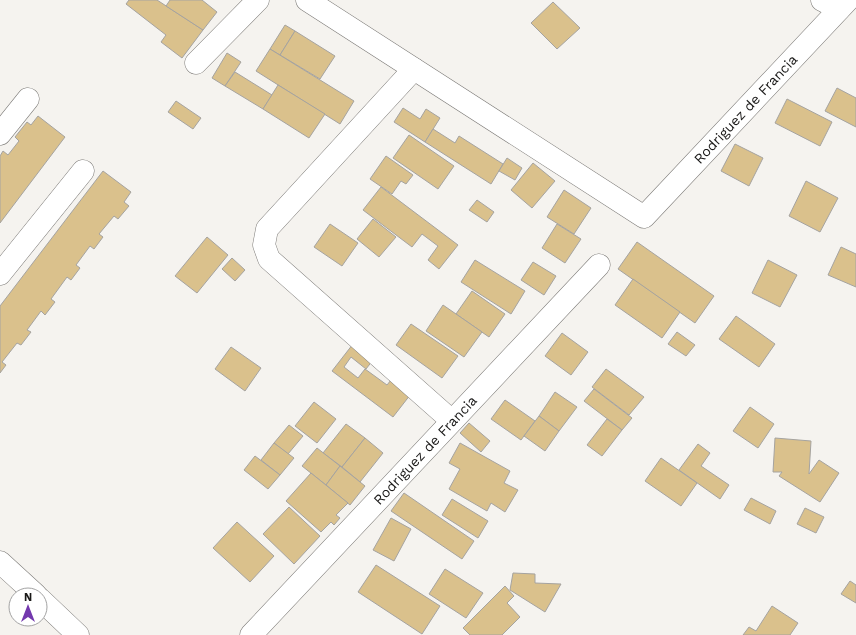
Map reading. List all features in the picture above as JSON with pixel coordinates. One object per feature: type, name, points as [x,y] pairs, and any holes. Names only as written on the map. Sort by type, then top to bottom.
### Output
[{"type":"street","points":[[196,63],[258,0]]},
{"type":"street","points":[[307,0],[414,69],[267,229],[264,245],[269,259],[452,421]]},
{"type":"street","name":"Rodriguez de Francia","points":[[414,69],[644,217],[836,3]]},
{"type":"street","points":[[0,134],[28,100]]},
{"type":"street","points":[[0,274],[83,171]]},
{"type":"street","name":"Rodriguez de Francia","points":[[251,635],[599,265]]},
{"type":"street","points":[[0,562],[27,587]]},
{"type":"street","points":[[48,607],[78,635]]},
{"type":"building","points":[[129,0],[157,0],[203,30],[182,58],[161,42],[166,35],[126,4]]},
{"type":"building","points":[[170,0],[202,0],[217,12],[203,30],[166,6]]},
{"type":"building","points":[[553,2],[580,28],[557,49],[531,23]]},
{"type":"building","points":[[285,25],[295,31],[280,55],[270,49]]},
{"type":"building","points":[[295,31],[335,56],[320,79],[280,55]]},
{"type":"building","points":[[270,49],[354,101],[340,124],[256,71]]},
{"type":"building","points":[[227,53],[241,62],[225,86],[212,78]]},
{"type":"building","points":[[235,72],[272,95],[263,109],[225,86]]},
{"type":"building","points":[[278,85],[325,114],[309,138],[263,109]]},
{"type":"building","points":[[837,88],[856,98],[856,127],[825,111]]},
{"type":"building","points":[[787,99],[832,122],[820,146],[775,123]]},
{"type":"building","points":[[176,101],[201,118],[193,129],[168,112]]},
{"type":"building","points":[[403,108],[420,119],[426,109],[440,118],[425,142],[394,122]]},
{"type":"building","points":[[38,116],[65,137],[0,223],[0,156],[3,151],[8,155],[19,141],[15,137],[27,122],[31,125]]},
{"type":"building","points":[[433,129],[455,143],[459,136],[503,164],[491,184],[425,142]]},
{"type":"building","points":[[409,135],[454,166],[438,189],[393,158]]},
{"type":"building","points":[[735,144],[763,158],[749,186],[721,171]]},
{"type":"building","points":[[386,156],[413,175],[406,184],[401,181],[392,194],[370,179]]},
{"type":"building","points":[[507,158],[522,168],[515,180],[499,171]]},
{"type":"building","points":[[533,163],[555,181],[532,208],[511,190]]},
{"type":"building","points":[[103,171],[131,192],[124,202],[129,206],[118,219],[114,216],[99,234],[103,237],[94,249],[90,246],[76,265],[80,268],[71,280],[67,277],[51,299],[55,302],[45,315],[41,311],[27,330],[31,332],[21,345],[17,343],[2,362],[6,365],[0,373],[0,306]]},
{"type":"building","points":[[806,181],[838,198],[820,232],[789,216]]},
{"type":"building","points":[[381,187],[458,245],[439,269],[428,260],[438,246],[422,234],[412,247],[363,210]]},
{"type":"building","points":[[564,190],[591,208],[574,234],[547,217]]},
{"type":"building","points":[[477,200],[494,212],[487,222],[469,210]]},
{"type":"building","points":[[373,219],[396,237],[379,257],[357,239]]},
{"type":"building","points":[[330,224],[358,243],[342,266],[314,247]]},
{"type":"building","points":[[557,224],[581,239],[565,263],[542,248]]},
{"type":"building","points":[[207,237],[228,255],[197,293],[175,276]]},
{"type":"building","points":[[637,242],[714,296],[695,323],[618,269]]},
{"type":"building","points":[[841,247],[856,254],[856,287],[828,275]]},
{"type":"building","points":[[232,258],[245,270],[235,281],[222,269]]},
{"type":"building","points":[[475,260],[525,291],[511,314],[461,282]]},
{"type":"building","points":[[768,260],[797,275],[780,307],[752,293]]},
{"type":"building","points":[[533,262],[556,276],[544,295],[521,280]]},
{"type":"building","points":[[633,279],[680,312],[662,338],[615,305]]},
{"type":"building","points":[[472,291],[505,314],[489,337],[456,314]]},
{"type":"building","points":[[443,305],[482,332],[464,357],[426,331]]},
{"type":"building","points":[[736,316],[775,344],[759,367],[719,339]]},
{"type":"building","points":[[411,324],[458,356],[442,378],[396,345]]},
{"type":"building","points":[[677,332],[695,345],[686,356],[668,344]]},
{"type":"building","points":[[562,333],[588,352],[571,375],[545,356]]},
{"type":"building","points":[[353,344],[373,360],[366,369],[351,357],[344,367],[358,378],[365,369],[387,385],[395,375],[414,390],[393,417],[332,371]]},
{"type":"building","points":[[231,347],[261,368],[245,391],[215,369]]},
{"type":"building","points":[[606,369],[644,397],[629,415],[592,387]]},
{"type":"building","points":[[594,389],[632,418],[622,430],[584,401]]},
{"type":"building","points":[[555,392],[577,407],[559,431],[539,416]]},
{"type":"building","points":[[505,400],[535,421],[521,440],[491,419]]},
{"type":"building","points":[[314,402],[336,419],[317,443],[295,426]]},
{"type":"building","points":[[750,407],[774,424],[758,448],[733,431]]},
{"type":"building","points":[[539,416],[559,431],[545,451],[524,436]]},
{"type":"building","points":[[607,419],[622,430],[602,456],[587,445]]},
{"type":"building","points":[[469,423],[490,441],[481,452],[460,433]]},
{"type":"building","points":[[346,424],[365,438],[342,467],[323,453]]},
{"type":"building","points":[[289,425],[303,436],[288,454],[274,443]]},
{"type":"building","points":[[365,438],[383,453],[360,482],[342,467]]},
{"type":"building","points":[[775,438],[811,441],[809,474],[819,460],[839,473],[820,502],[779,476],[782,472],[773,472]]},
{"type":"building","points":[[274,443],[294,458],[280,475],[261,460]]},
{"type":"building","points":[[460,443],[510,471],[504,483],[518,490],[505,512],[491,503],[487,511],[449,489],[460,469],[449,463]]},
{"type":"building","points":[[698,444],[710,453],[701,466],[729,485],[720,499],[679,470]]},
{"type":"building","points":[[317,448],[340,466],[326,485],[302,466]]},
{"type":"building","points":[[255,456],[280,475],[268,489],[244,470]]},
{"type":"building","points":[[661,458],[697,483],[681,506],[645,481]]},
{"type":"building","points":[[340,466],[365,486],[350,505],[326,485]]},
{"type":"building","points":[[311,473],[348,503],[336,515],[340,518],[334,525],[331,522],[321,532],[286,501]]},
{"type":"building","points":[[404,493],[474,541],[462,559],[391,511]]},
{"type":"building","points":[[751,498],[776,511],[770,524],[744,510]]},
{"type":"building","points":[[452,499],[488,521],[478,538],[442,515]]},
{"type":"building","points":[[289,507],[320,536],[294,564],[263,534]]},
{"type":"building","points":[[805,508],[824,517],[816,533],[797,524]]},
{"type":"building","points":[[391,518],[411,529],[394,561],[373,550]]},
{"type":"building","points":[[237,522],[274,556],[250,582],[213,548]]},
{"type":"building","points":[[376,565],[440,606],[422,634],[358,592]]},
{"type":"building","points":[[445,569],[483,593],[466,618],[429,594]]},
{"type":"building","points":[[513,573],[535,574],[535,583],[561,584],[545,612],[510,590]]},
{"type":"building","points":[[850,581],[856,585],[856,603],[841,594]]},
{"type":"building","points":[[505,586],[514,596],[507,603],[520,617],[502,635],[470,635],[463,628]]},
{"type":"building","points":[[772,606],[798,623],[790,635],[743,635],[749,627],[756,631]]}]
